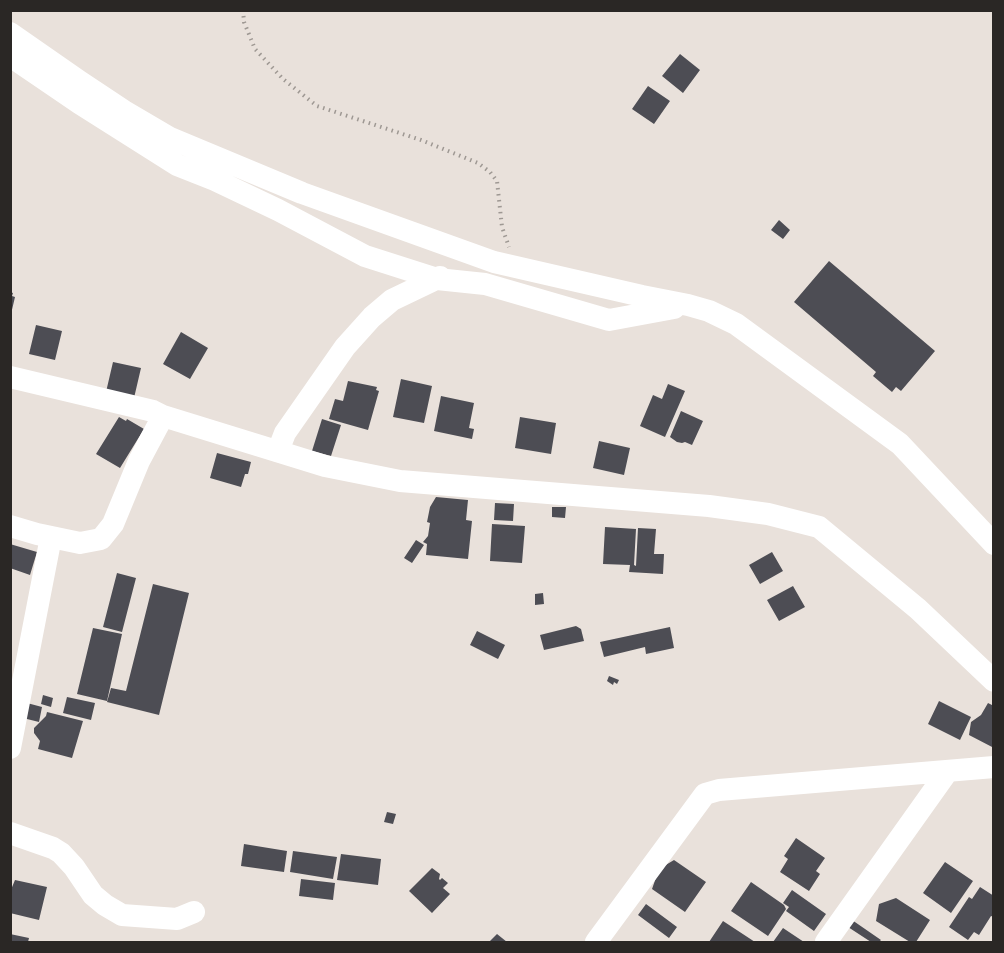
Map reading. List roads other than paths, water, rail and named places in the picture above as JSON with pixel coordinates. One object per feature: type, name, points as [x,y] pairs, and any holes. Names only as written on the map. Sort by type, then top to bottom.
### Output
[{"type":"street","points":[[10,33],[88,87],[170,138],[302,193],[454,250],[524,269],[691,306],[736,324],[900,444],[993,544]]},
{"type":"street","points":[[10,56],[177,165],[278,210],[365,256],[436,279],[485,284],[609,320],[691,306]]},
{"type":"street","points":[[278,451],[285,433],[345,347],[372,317],[392,300],[444,275],[454,250]]},
{"type":"street","points":[[524,269],[530,297]]},
{"type":"street","points":[[10,377],[153,411],[326,466],[400,481],[709,506],[768,514],[819,527],[918,609],[993,681]]},
{"type":"street","points":[[10,526],[80,543],[101,539],[113,524],[139,461],[163,416]]},
{"type":"street","points":[[10,748],[51,537]]},
{"type":"street","points":[[596,942],[705,794],[719,790],[993,767]]},
{"type":"street","points":[[826,942],[947,772]]},
{"type":"street","points":[[10,833],[61,853],[74,867],[93,895],[122,915],[177,919],[194,912]]}]
